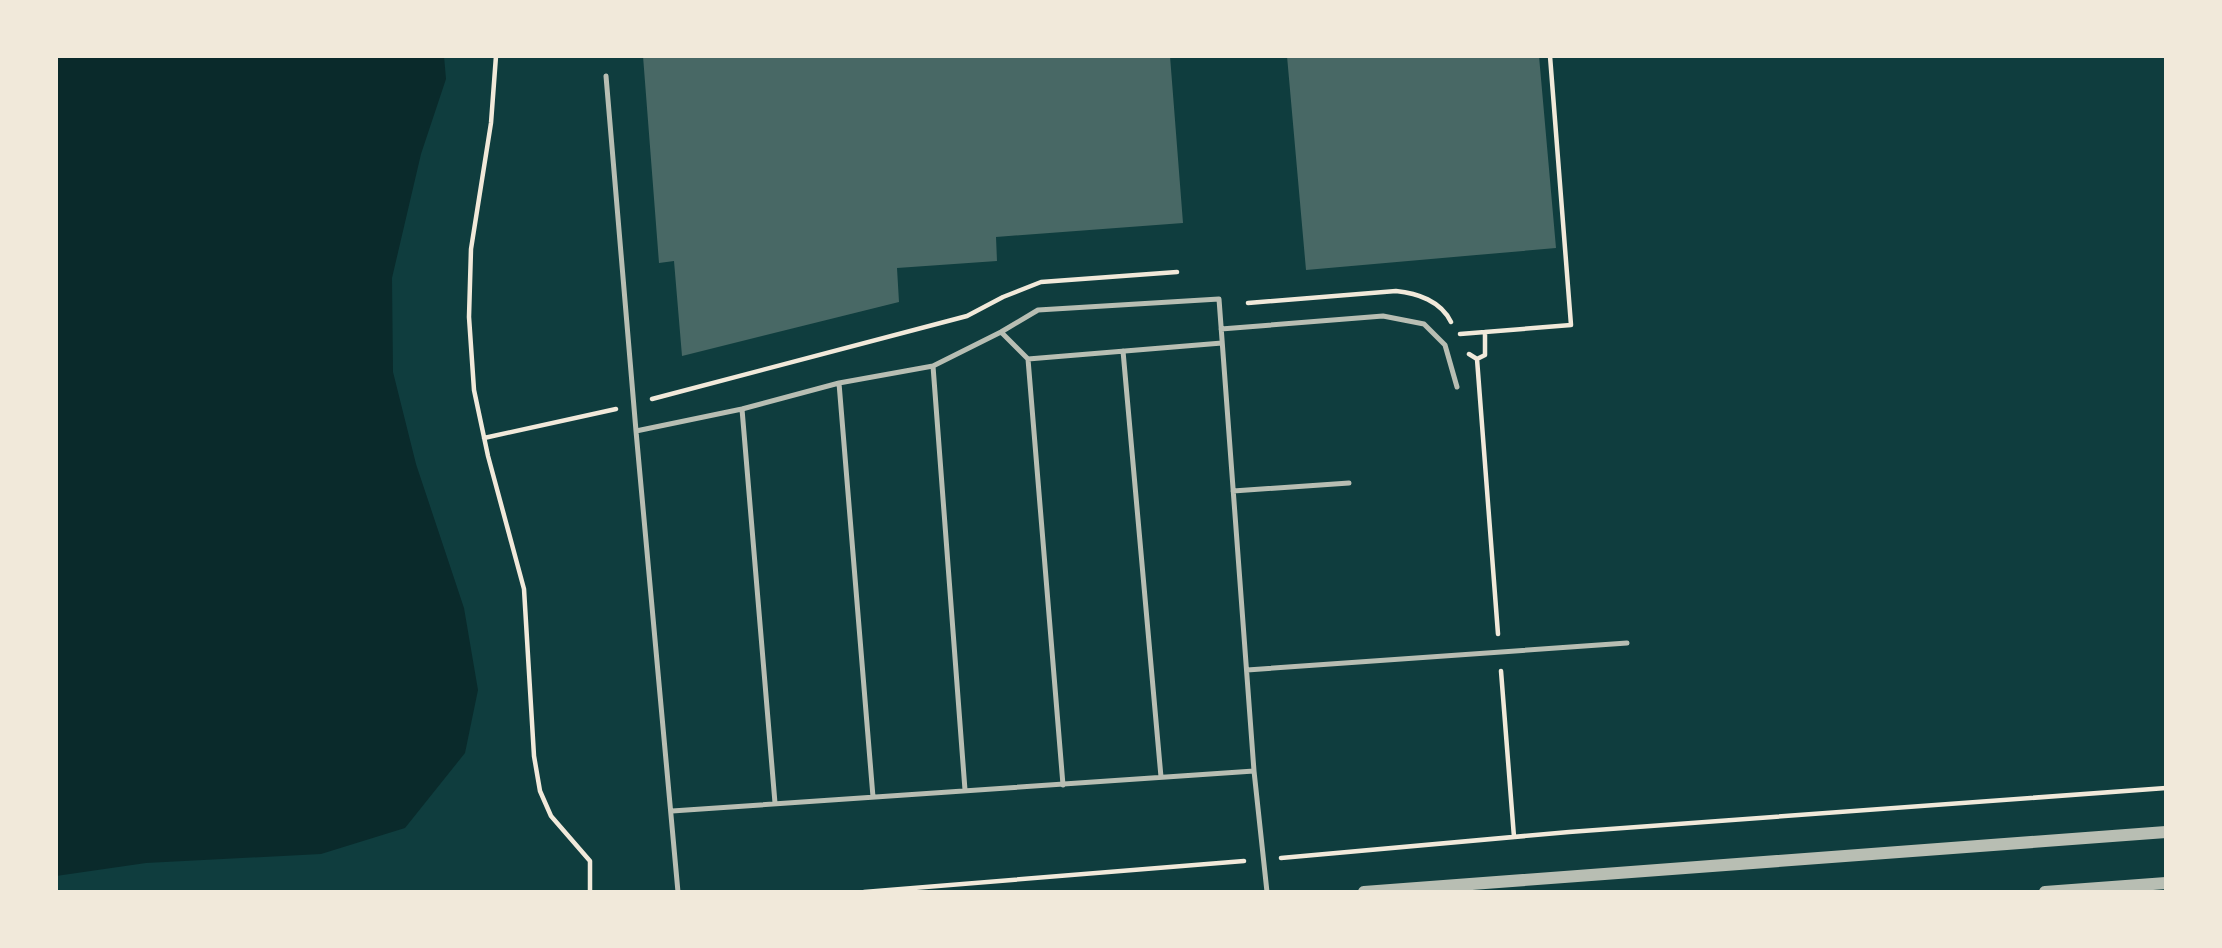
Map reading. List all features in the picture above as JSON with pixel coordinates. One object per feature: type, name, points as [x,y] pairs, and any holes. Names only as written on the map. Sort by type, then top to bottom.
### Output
[{"type":"street","points":[[1364,892],[2166,832]]},
{"type":"street","points":[[2045,892],[2166,883]]},
{"type":"lane","points":[[606,76],[678,892]]},
{"type":"lane","points":[[636,431],[742,409],[839,383],[933,366],[1002,332],[1038,310],[1219,299],[1254,771],[1267,892]]},
{"type":"lane","points":[[1221,329],[1375,316],[1424,324],[1445,345],[1457,387]]},
{"type":"lane","points":[[1002,332],[1028,359],[1063,785]]},
{"type":"lane","points":[[1028,359],[1222,343]]},
{"type":"lane","points":[[1123,351],[1161,777]]},
{"type":"lane","points":[[933,366],[965,790]]},
{"type":"lane","points":[[839,383],[873,797]]},
{"type":"lane","points":[[742,409],[775,803]]},
{"type":"lane","points":[[1233,491],[1349,483]]},
{"type":"lane","points":[[1247,670],[1627,643]]},
{"type":"lane","points":[[672,811],[1254,771]]},
{"type":"path","points":[[496,56],[491,123],[471,249],[469,317],[474,390],[524,589],[534,756],[540,791],[551,816],[590,861],[590,892]]},
{"type":"path","points":[[1248,303],[1384,291],[1411,292],[1434,303],[1448,316],[1458,336],[1571,325],[1550,56]]},
{"type":"path","points":[[484,438],[634,404],[967,316],[1003,297],[1041,282],[1177,272]]},
{"type":"path","points":[[1477,359],[1485,355],[1485,332]]},
{"type":"path","points":[[1464,349],[1477,359],[1514,837]]},
{"type":"path","points":[[864,892],[1514,837],[2166,788]]},
{"type":"water","points":[[56,56],[444,56],[446,79],[421,154],[392,278],[393,372],[416,464],[464,608],[478,690],[465,753],[405,828],[321,854],[146,863],[56,876]]},
{"type":"building","points":[[643,56],[1170,56],[1183,223],[996,237],[997,261],[897,268],[899,302],[682,356],[674,261],[659,263]]},
{"type":"building","points":[[1287,56],[1539,56],[1556,248],[1306,270]]}]
